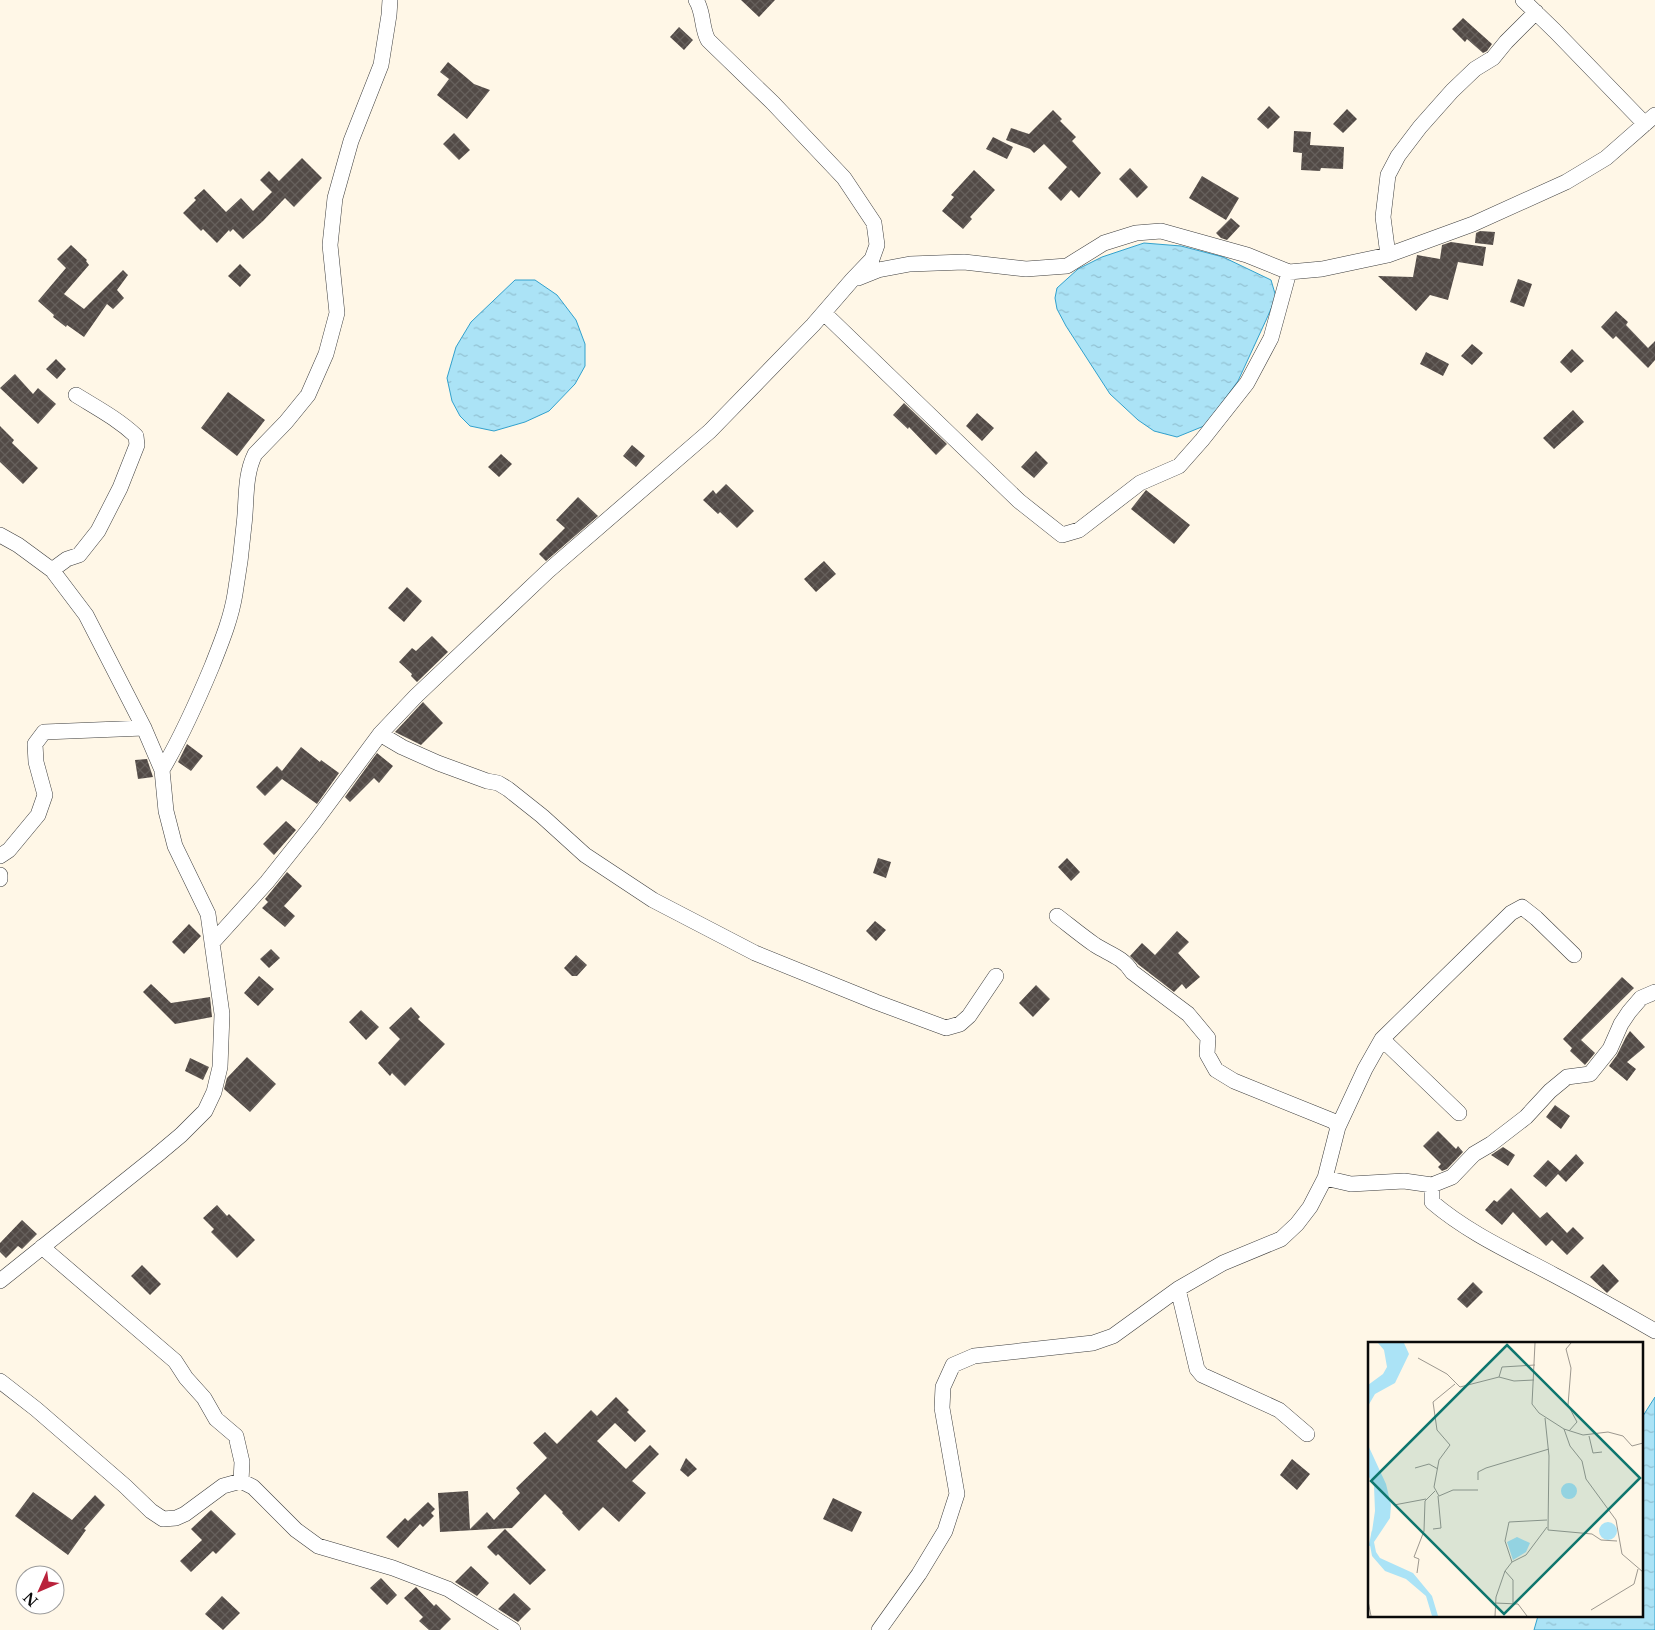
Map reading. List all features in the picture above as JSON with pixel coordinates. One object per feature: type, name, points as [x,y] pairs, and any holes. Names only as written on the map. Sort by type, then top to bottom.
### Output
[{"type":"street","points":[[162,770],[179,741],[195,707],[227,628],[235,594],[244,527],[248,474],[252,460],[255,454],[286,422],[308,395],[326,354],[337,313],[330,244],[335,198],[351,141],[381,65],[390,0]]},
{"type":"street","points":[[212,944],[279,867],[380,734],[437,675],[548,571],[710,431],[824,313],[872,259],[877,245],[874,223],[844,178],[766,96],[708,40],[704,32],[700,7],[696,0]]},
{"type":"street","points":[[852,280],[878,270],[910,264],[964,262],[1026,269],[1067,266],[1104,243],[1136,233],[1161,231],[1247,255],[1289,272],[1322,269],[1388,255],[1474,224],[1566,182],[1606,158],[1650,120],[1523,0]]},
{"type":"street","points":[[1388,255],[1383,217],[1388,175],[1398,156],[1420,127],[1452,91],[1475,69],[1493,58],[1536,12]]},
{"type":"street","points":[[824,313],[1012,494],[1062,535],[1079,530],[1140,483],[1179,466],[1202,440],[1247,383],[1271,338],[1289,272]]},
{"type":"street","points":[[52,570],[67,559],[79,555],[98,531],[120,488],[125,471],[137,445],[136,436],[130,430],[76,395]]},
{"type":"street","points":[[0,535],[18,545],[52,570],[86,615],[144,728],[162,770],[166,811],[175,846],[208,914],[222,1014],[221,1058],[214,1092],[206,1111],[162,1151],[0,1281]]},
{"type":"street","points":[[0,856],[9,850],[38,815],[45,795],[36,762],[35,744],[44,732],[144,728]]},
{"type":"street","points":[[380,734],[402,747],[438,763],[487,781],[498,783],[508,789],[542,816],[585,855],[653,900],[755,953],[876,1002],[946,1028],[960,1024],[969,1016],[996,976]]},
{"type":"street","points":[[0,874],[0,879]]},
{"type":"street","points":[[879,1630],[945,1531],[957,1494],[942,1408],[943,1386],[953,1365],[974,1356],[1093,1343],[1113,1336],[1178,1289],[1223,1263],[1281,1239],[1297,1224],[1310,1207],[1325,1178],[1338,1127],[1365,1069],[1382,1039],[1511,913],[1522,907],[1574,955]]},
{"type":"street","points":[[1057,916],[1096,946],[1113,954],[1127,964],[1137,976],[1188,1014],[1208,1038],[1207,1054],[1216,1070],[1242,1085],[1333,1121],[1338,1127]]},
{"type":"street","points":[[1325,1178],[1350,1184],[1404,1181],[1432,1185],[1452,1177],[1474,1154],[1491,1144],[1526,1116],[1550,1091],[1567,1078],[1590,1074],[1610,1049],[1621,1024],[1629,1012],[1641,998],[1655,992]]},
{"type":"street","points":[[1382,1039],[1459,1113]]},
{"type":"street","points":[[1432,1185],[1432,1202],[1448,1216],[1655,1331]]},
{"type":"street","points":[[42,1247],[175,1360],[186,1378],[204,1398],[216,1419],[236,1436],[242,1462],[241,1481]]},
{"type":"street","points":[[1178,1289],[1197,1369],[1202,1375],[1279,1410],[1308,1434]]},
{"type":"street","points":[[0,1381],[36,1409],[151,1511],[163,1518],[176,1518],[185,1514],[223,1486],[241,1481],[253,1487],[296,1530],[318,1546],[393,1568],[448,1589],[513,1630]]},
{"type":"water","points":[[1144,243],[1181,246],[1223,257],[1271,280],[1276,297],[1238,381],[1204,426],[1177,437],[1154,431],[1138,420],[1110,394],[1066,326],[1057,309],[1055,298],[1057,288],[1078,269],[1102,257]]},
{"type":"water","points":[[515,280],[535,280],[557,295],[576,320],[585,344],[585,366],[575,384],[549,411],[525,422],[494,431],[470,426],[460,416],[452,401],[447,378],[456,347],[471,322]]},
{"type":"water","points":[[1655,1397],[1655,1630],[1534,1630],[1537,1618],[1642,1618],[1642,1417]]},
{"type":"building","points":[[741,0],[775,0],[759,17]]},
{"type":"building","points":[[1463,18],[1492,44],[1487,51],[1483,53],[1467,39],[1465,42],[1452,29]]},
{"type":"building","points":[[679,27],[693,40],[684,50],[670,37]]},
{"type":"building","points":[[448,62],[474,84],[490,90],[467,119],[437,95],[449,79],[440,72]]},
{"type":"building","points":[[1269,106],[1280,117],[1268,129],[1257,119]]},
{"type":"building","points":[[1347,109],[1357,119],[1343,133],[1333,124]]},
{"type":"building","points":[[1053,110],[1062,119],[1060,121],[1076,137],[1072,141],[1101,173],[1079,198],[1071,190],[1061,201],[1048,188],[1067,167],[1044,144],[1034,153],[1030,149],[1006,140],[1011,128],[1029,134]]},
{"type":"building","points":[[1294,131],[1311,132],[1310,145],[1344,147],[1343,169],[1321,168],[1320,171],[1301,170],[1302,153],[1293,152]]},
{"type":"building","points":[[454,133],[470,150],[459,160],[443,144]]},
{"type":"building","points":[[993,137],[1013,147],[1007,159],[986,149]]},
{"type":"building","points":[[302,158],[322,178],[294,207],[285,198],[243,239],[233,229],[230,232],[229,230],[217,243],[203,229],[201,231],[183,213],[196,200],[194,198],[204,189],[226,212],[241,198],[253,211],[272,192],[260,180],[269,171],[279,181]]},
{"type":"building","points":[[1130,168],[1148,187],[1137,198],[1119,179]]},
{"type":"building","points":[[974,170],[995,190],[970,217],[972,219],[963,229],[942,211],[954,197],[951,195]]},
{"type":"building","points":[[1202,176],[1239,198],[1226,220],[1189,198]]},
{"type":"building","points":[[1231,218],[1240,226],[1227,240],[1221,238],[1216,233]]},
{"type":"building","points":[[1480,231],[1495,232],[1493,245],[1475,243],[1476,233]]},
{"type":"building","points":[[1451,242],[1486,247],[1483,266],[1458,262],[1448,300],[1430,295],[1416,311],[1378,276],[1413,277],[1417,255],[1440,259],[1442,245]]},
{"type":"building","points":[[71,245],[87,260],[89,265],[64,294],[84,309],[123,270],[128,275],[117,290],[124,298],[113,309],[107,304],[84,337],[53,317],[54,315],[38,301],[66,268],[57,259]]},
{"type":"building","points":[[240,264],[251,275],[240,287],[228,276]]},
{"type":"building","points":[[1518,279],[1532,284],[1524,307],[1510,302]]},
{"type":"building","points":[[1616,311],[1628,322],[1626,325],[1648,348],[1655,341],[1655,360],[1648,368],[1616,336],[1613,339],[1601,327]]},
{"type":"building","points":[[1472,344],[1483,353],[1472,365],[1461,356]]},
{"type":"building","points":[[1572,349],[1584,361],[1571,373],[1560,362]]},
{"type":"building","points":[[1426,352],[1449,364],[1443,376],[1420,364]]},
{"type":"building","points":[[56,359],[66,369],[57,379],[46,369]]},
{"type":"building","points":[[15,374],[33,394],[38,388],[56,404],[38,424],[0,388]]},
{"type":"building","points":[[228,392],[265,420],[237,456],[201,428]]},
{"type":"building","points":[[904,403],[947,444],[936,455],[909,427],[908,429],[893,415]]},
{"type":"building","points":[[1573,410],[1584,422],[1554,449],[1543,438]]},
{"type":"building","points":[[977,413],[994,428],[982,441],[966,426]]},
{"type":"building","points":[[0,426],[14,440],[12,443],[38,468],[23,484],[0,462]]},
{"type":"building","points":[[632,445],[645,456],[636,467],[623,456]]},
{"type":"building","points":[[1036,451],[1048,463],[1034,478],[1021,467]]},
{"type":"building","points":[[501,454],[512,464],[499,477],[488,467]]},
{"type":"building","points":[[726,484],[754,511],[737,528],[720,512],[718,514],[703,500],[713,490],[716,494]]},
{"type":"building","points":[[1146,490],[1190,525],[1174,544],[1131,509]]},
{"type":"building","points":[[578,497],[598,516],[546,561],[539,554],[565,528],[556,520]]},
{"type":"building","points":[[824,561],[836,574],[816,592],[804,579]]},
{"type":"building","points":[[407,587],[422,601],[404,622],[388,608]]},
{"type":"building","points":[[432,636],[448,652],[417,682],[411,676],[412,674],[399,662],[412,648],[416,651]]},
{"type":"building","points":[[423,702],[443,723],[421,745],[395,732]]},
{"type":"building","points":[[187,744],[203,756],[191,771],[178,762]]},
{"type":"building","points":[[301,747],[320,762],[321,760],[339,773],[317,804],[282,779],[265,796],[256,787],[277,766],[282,771]]},
{"type":"building","points":[[377,753],[393,766],[379,783],[374,778],[350,802],[345,797]]},
{"type":"building","points":[[147,759],[153,777],[138,779],[135,760]]},
{"type":"building","points":[[286,821],[296,830],[274,855],[263,844]]},
{"type":"building","points":[[878,858],[891,862],[886,878],[873,873]]},
{"type":"building","points":[[1067,858],[1080,872],[1071,881],[1058,867]]},
{"type":"building","points":[[287,872],[302,886],[284,906],[295,916],[285,927],[262,908],[268,902],[265,899]]},
{"type":"building","points":[[875,921],[886,930],[876,941],[866,931]]},
{"type":"building","points":[[189,924],[201,936],[184,954],[172,942]]},
{"type":"building","points":[[1177,931],[1189,942],[1178,953],[1200,977],[1186,989],[1182,984],[1174,992],[1130,956],[1142,943],[1155,955]]},
{"type":"building","points":[[271,949],[280,958],[269,968],[260,959]]},
{"type":"building","points":[[576,955],[587,965],[577,976],[572,976],[564,968]]},
{"type":"building","points":[[259,976],[274,989],[258,1006],[244,993]]},
{"type":"building","points":[[1622,977],[1634,988],[1581,1040],[1595,1053],[1585,1065],[1570,1051],[1572,1048],[1563,1039]]},
{"type":"building","points":[[151,984],[171,1003],[210,997],[212,1017],[175,1024],[143,992]]},
{"type":"building","points":[[1036,985],[1050,999],[1033,1017],[1019,1003]]},
{"type":"building","points":[[411,1007],[420,1017],[418,1019],[445,1044],[405,1086],[392,1073],[390,1076],[378,1063],[400,1039],[389,1028]]},
{"type":"building","points":[[361,1010],[379,1027],[366,1040],[349,1022]]},
{"type":"building","points":[[1630,1031],[1645,1047],[1627,1062],[1636,1069],[1627,1081],[1609,1066]]},
{"type":"building","points":[[247,1057],[276,1084],[250,1112],[224,1089],[227,1078]]},
{"type":"building","points":[[190,1058],[209,1067],[203,1080],[185,1071]]},
{"type":"building","points":[[1555,1105],[1570,1116],[1561,1129],[1546,1117]]},
{"type":"building","points":[[1438,1131],[1456,1149],[1458,1146],[1463,1152],[1447,1169],[1442,1171],[1438,1167],[1441,1164],[1423,1146]]},
{"type":"building","points":[[1503,1147],[1515,1155],[1508,1166],[1491,1155]]},
{"type":"building","points":[[1576,1154],[1584,1163],[1566,1182],[1558,1174],[1546,1187],[1533,1176],[1548,1160],[1560,1171]]},
{"type":"building","points":[[1511,1188],[1540,1218],[1547,1212],[1567,1233],[1573,1227],[1584,1238],[1567,1255],[1552,1240],[1546,1246],[1513,1212],[1502,1225],[1485,1210],[1494,1200],[1497,1202]]},
{"type":"building","points":[[217,1205],[227,1216],[229,1214],[255,1240],[237,1258],[211,1232],[214,1229],[203,1218]]},
{"type":"building","points":[[22,1220],[37,1234],[22,1249],[18,1246],[6,1258],[0,1252],[0,1243]]},
{"type":"building","points":[[1603,1264],[1619,1281],[1607,1293],[1590,1277]]},
{"type":"building","points":[[142,1265],[161,1284],[150,1295],[131,1276]]},
{"type":"building","points":[[1473,1282],[1483,1292],[1467,1308],[1457,1299]]},
{"type":"building","points":[[616,1397],[629,1410],[627,1412],[646,1431],[635,1442],[615,1423],[597,1441],[626,1469],[650,1445],[659,1454],[632,1481],[646,1493],[619,1522],[603,1507],[579,1531],[545,1494],[512,1528],[440,1532],[438,1493],[468,1491],[470,1529],[487,1512],[494,1520],[520,1493],[516,1488],[547,1458],[533,1443],[545,1432],[557,1444],[591,1410],[597,1416]]},
{"type":"building","points":[[686,1458],[697,1469],[688,1477],[680,1470]]},
{"type":"building","points":[[1292,1459],[1310,1474],[1297,1490],[1280,1475]]},
{"type":"building","points":[[33,1492],[72,1520],[95,1495],[105,1505],[84,1529],[86,1530],[68,1555],[15,1516]]},
{"type":"building","points":[[833,1498],[862,1512],[852,1532],[823,1519]]},
{"type":"building","points":[[428,1502],[435,1509],[431,1513],[434,1516],[423,1527],[420,1524],[398,1548],[386,1537],[405,1518],[408,1521]]},
{"type":"building","points":[[211,1510],[236,1534],[216,1554],[213,1551],[191,1572],[180,1561],[202,1540],[191,1529]]},
{"type":"building","points":[[505,1529],[546,1570],[530,1585],[498,1554],[496,1556],[487,1547]]},
{"type":"building","points":[[471,1566],[489,1583],[477,1596],[455,1582]]},
{"type":"building","points":[[381,1578],[397,1595],[387,1605],[370,1588]]},
{"type":"building","points":[[416,1587],[434,1606],[436,1604],[451,1619],[440,1630],[429,1630],[419,1621],[423,1617],[404,1598]]},
{"type":"building","points":[[514,1593],[531,1609],[518,1622],[498,1609]]},
{"type":"building","points":[[222,1596],[240,1613],[223,1630],[205,1614]]}]
